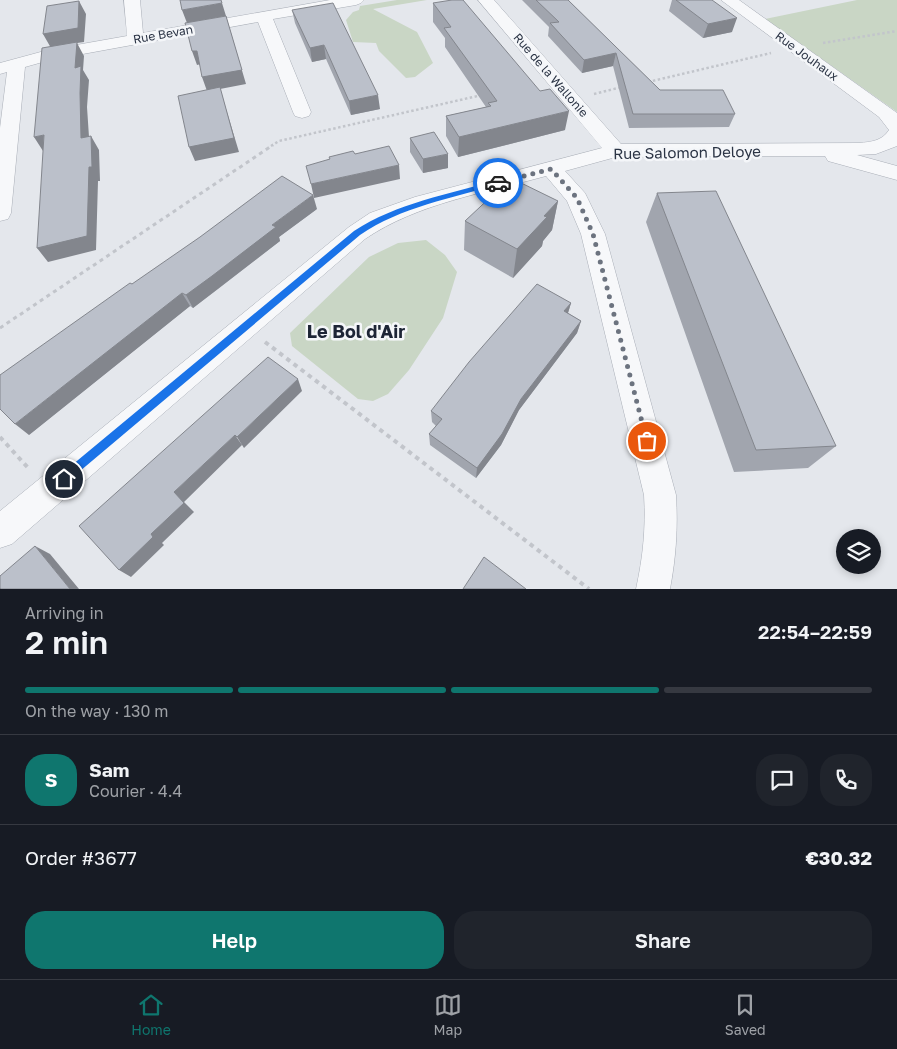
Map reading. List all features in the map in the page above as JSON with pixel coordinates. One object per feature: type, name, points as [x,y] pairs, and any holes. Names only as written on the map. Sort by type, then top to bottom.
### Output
[{"type":"street","points":[[132,0],[135,39]]},
{"type":"street","name":"Rue Bevan","points":[[9,66],[48,55],[356,0]]},
{"type":"street","name":"Rue de la Wallonie","points":[[486,0],[616,151]]},
{"type":"street","name":"Rue Jouhaux","points":[[729,0],[795,48],[895,127]]},
{"type":"street","points":[[264,16],[302,112]]},
{"type":"street","points":[[0,213],[9,66]]},
{"type":"street","name":"Rue Salomon Deloye","points":[[0,532],[357,233],[378,219],[423,202],[616,151],[806,150],[875,147],[886,144],[895,127]]},
{"type":"street","points":[[875,147],[879,158],[897,173]]},
{"type":"street","name":"Rue Salomon Deloye","points":[[806,150],[897,173]]},
{"type":"street","points":[[551,169],[577,198],[593,234],[647,441],[660,495],[662,526],[660,560],[653,589]]},
{"type":"path","points":[[645,82],[795,48],[897,31]]},
{"type":"path","points":[[571,99],[627,86]]},
{"type":"path","points":[[0,328],[279,141],[486,94]]},
{"type":"path","points":[[245,327],[588,589]]},
{"type":"path","points":[[0,437],[49,491]]},
{"type":"green space","points":[[397,0],[427,0],[373,9],[417,32],[433,63],[415,77],[406,78],[379,51],[376,43],[353,42],[346,20],[353,12],[359,10],[360,6]]},
{"type":"green space","points":[[857,0],[897,0],[897,112],[765,19]]},
{"type":"green space","points":[[426,240],[445,255],[457,272],[443,318],[409,370],[388,394],[373,401],[358,399],[292,346],[290,333],[369,257],[398,243]]},
{"type":"building","points":[[180,0],[221,0],[222,3],[182,10]]},
{"type":"building","points":[[463,0],[540,91],[550,89],[569,111],[459,137],[446,116],[491,106],[488,103],[497,101],[444,28],[451,27],[433,3]]},
{"type":"building","points":[[536,0],[568,0],[660,90],[723,90],[735,114],[633,114],[616,53],[584,60],[550,23],[559,22]]},
{"type":"building","points":[[676,0],[712,0],[737,18],[708,24]]},
{"type":"building","points":[[79,1],[78,28],[43,34],[47,6]]},
{"type":"building","points":[[333,3],[378,95],[349,101],[324,45],[310,48],[292,10]]},
{"type":"building","points":[[226,16],[242,70],[202,77],[197,51],[192,51],[185,23]]},
{"type":"building","points":[[77,42],[75,68],[81,66],[81,138],[91,136],[92,167],[89,167],[87,236],[37,248],[44,135],[34,137],[42,48]]},
{"type":"building","points":[[220,87],[234,138],[189,147],[178,96]]},
{"type":"building","points":[[434,132],[448,154],[423,159],[410,138]]},
{"type":"building","points":[[389,146],[399,165],[311,184],[306,166],[330,159],[329,157],[353,151],[355,154]]},
{"type":"building","points":[[282,176],[313,195],[272,225],[276,227],[186,295],[182,293],[15,424],[0,409],[0,375],[130,283],[132,284],[200,237]]},
{"type":"building","points":[[513,179],[558,201],[544,216],[547,217],[517,249],[465,221]]},
{"type":"building","points":[[716,191],[836,446],[756,450],[657,193]]},
{"type":"building","points":[[537,284],[571,303],[564,311],[581,321],[521,399],[502,434],[477,468],[429,434],[442,419],[431,411],[469,362]]},
{"type":"building","points":[[268,357],[298,379],[237,437],[235,435],[174,492],[184,503],[151,534],[153,537],[119,570],[79,526]]},
{"type":"building","points":[[35,546],[70,589],[0,588],[0,576]]},
{"type":"building","points":[[484,557],[526,589],[463,589]]},
{"type":"way so far","points":[[498,183],[551,169],[577,198],[593,234],[647,441]]},
{"type":"district","name":"Le Bol d'Air","points":[[356,331]]},
{"type":"route","points":[[64,479],[357,233],[378,219],[398,210],[498,183]]}]
